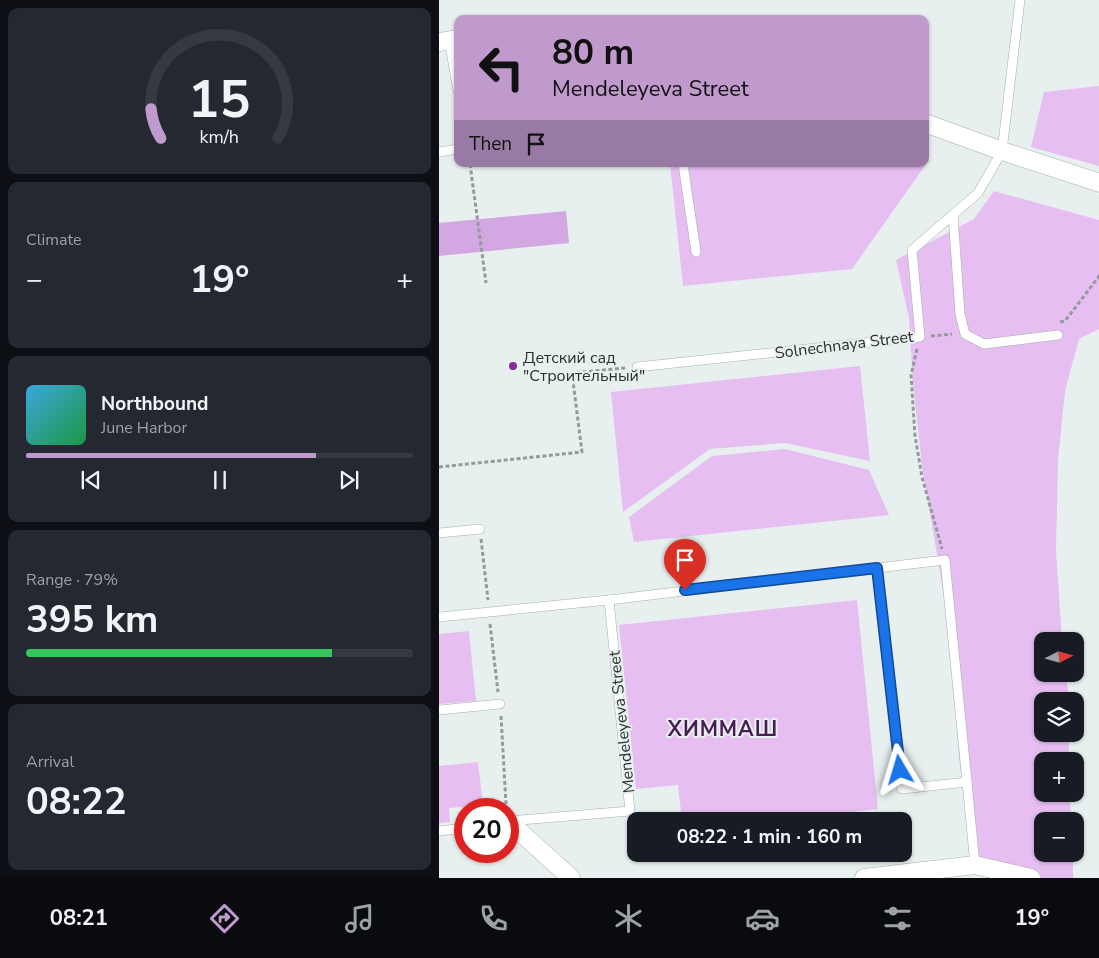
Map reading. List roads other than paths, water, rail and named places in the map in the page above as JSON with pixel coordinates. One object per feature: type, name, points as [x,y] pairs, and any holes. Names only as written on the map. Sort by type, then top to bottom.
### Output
[{"type":"street","points":[[929,124],[1099,183]]},
{"type":"street","points":[[519,831],[571,878]]},
{"type":"street","points":[[870,878],[975,865],[1031,878]]},
{"type":"lane","name":"Solnechnaya Street","points":[[637,367],[920,337],[912,250],[978,193],[1002,151],[1019,0]]},
{"type":"lane","points":[[449,40],[454,68]]},
{"type":"lane","points":[[439,152],[454,150]]},
{"type":"lane","points":[[683,167],[696,252]]},
{"type":"lane","points":[[953,214],[960,314],[965,334],[984,344],[1058,335]]},
{"type":"lane","points":[[439,534],[480,529]]},
{"type":"lane","points":[[439,617],[609,600],[945,560],[975,865]]},
{"type":"lane","points":[[877,568],[902,789],[967,782]]},
{"type":"lane","name":"Mendeleyeva Street","points":[[519,820],[630,811],[609,600]]},
{"type":"lane","points":[[439,710],[500,704]]},
{"type":"lane","points":[[439,831],[454,829]]},
{"type":"place","name":"Детский сад \"Строительный\"","points":[[513,366]]},
{"type":"district","name":"ХИММАШ","points":[[723,729]]}]
